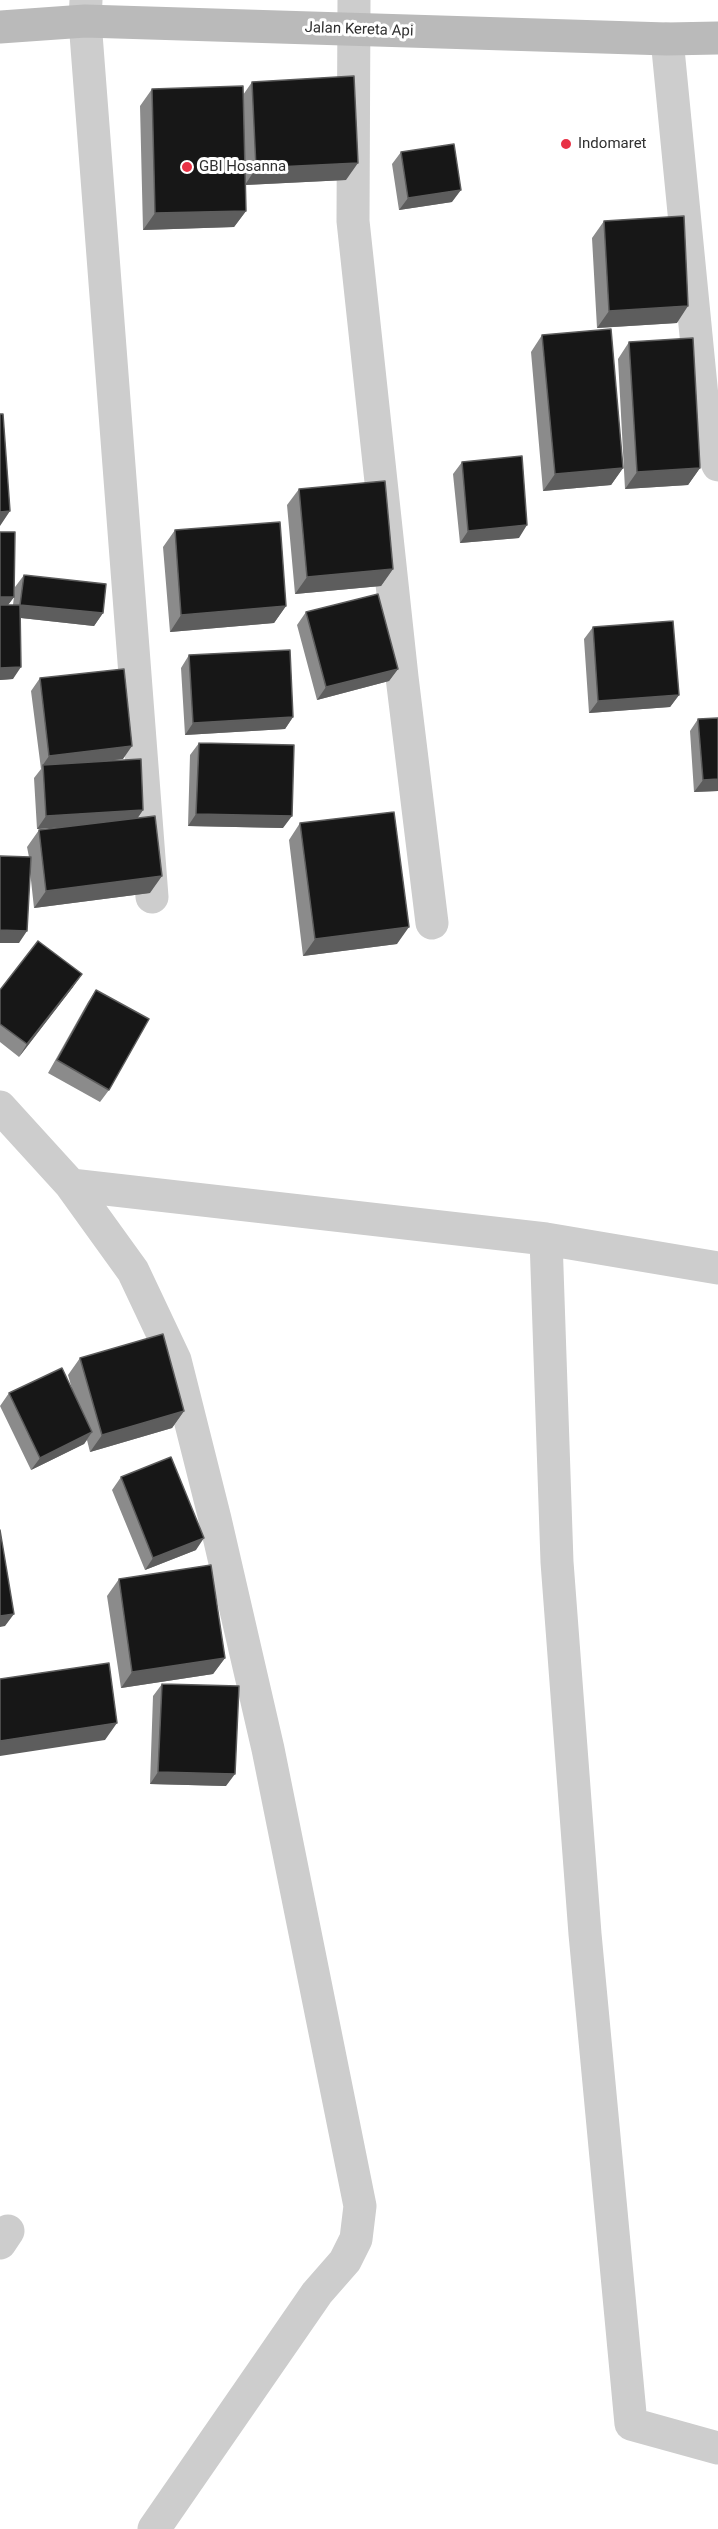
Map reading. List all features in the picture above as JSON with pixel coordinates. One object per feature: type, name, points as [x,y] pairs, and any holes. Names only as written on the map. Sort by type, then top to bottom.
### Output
[{"type":"street","name":"Jalan Kereta Api","points":[[0,27],[85,11],[354,15],[667,39],[718,38]]},
{"type":"street","points":[[85,11],[152,897]]},
{"type":"street","points":[[354,15],[353,221],[432,923]]},
{"type":"street","points":[[667,39],[705,427],[718,465]]},
{"type":"street","points":[[0,1107],[71,1185],[133,1271],[175,1360],[215,1519],[268,1749],[360,2206],[356,2240],[345,2261],[317,2293],[154,2529]]},
{"type":"street","points":[[71,1185],[546,1239],[718,1268]]},
{"type":"street","points":[[546,1239],[557,1562],[585,1934],[631,2424],[718,2448]]},
{"type":"building","points":[[354,76],[358,163],[256,168],[252,82]]},
{"type":"building","name":"GBI Hosanna","points":[[243,86],[246,211],[155,213],[152,89]]},
{"type":"building","points":[[454,144],[461,190],[408,198],[401,152]]},
{"type":"building","points":[[684,216],[688,306],[609,311],[604,221]]},
{"type":"building","points":[[611,329],[623,468],[555,474],[542,335]]},
{"type":"building","points":[[693,338],[700,468],[637,472],[629,342]]},
{"type":"building","points":[[0,414],[3,414],[10,511],[0,512]]},
{"type":"building","points":[[522,456],[527,525],[468,531],[462,462]]},
{"type":"building","points":[[385,481],[393,569],[307,577],[299,489]]},
{"type":"building","points":[[280,522],[286,606],[181,615],[175,530]]},
{"type":"building","points":[[0,532],[15,532],[14,597],[0,597]]},
{"type":"building","points":[[24,575],[106,584],[103,613],[20,605]]},
{"type":"building","points":[[378,594],[398,669],[326,687],[306,612]]},
{"type":"building","points":[[0,605],[20,605],[21,667],[0,668]]},
{"type":"building","points":[[673,621],[679,695],[598,701],[593,627]]},
{"type":"building","points":[[290,650],[293,717],[193,723],[189,655]]},
{"type":"building","points":[[124,669],[132,746],[49,756],[40,678]]},
{"type":"building","points":[[718,718],[718,779],[703,780],[698,719]]},
{"type":"building","points":[[199,743],[294,745],[292,816],[196,814]]},
{"type":"building","points":[[141,759],[143,810],[46,816],[43,765]]},
{"type":"building","points":[[394,812],[409,927],[315,939],[300,823]]},
{"type":"building","points":[[155,816],[162,876],[46,891],[39,830]]},
{"type":"building","points":[[0,856],[31,857],[27,931],[0,930]]},
{"type":"building","points":[[38,941],[82,974],[27,1044],[0,1024],[0,990]]},
{"type":"building","points":[[96,990],[149,1019],[109,1090],[57,1060]]},
{"type":"building","points":[[163,1334],[184,1411],[102,1435],[80,1358]]},
{"type":"building","points":[[62,1368],[92,1432],[40,1458],[9,1393]]},
{"type":"building","points":[[171,1457],[204,1538],[153,1558],[121,1477]]},
{"type":"building","points":[[0,1530],[14,1614],[0,1616]]},
{"type":"building","points":[[211,1565],[225,1658],[132,1672],[119,1579]]},
{"type":"building","points":[[109,1663],[117,1723],[0,1741],[0,1679]]},
{"type":"building","points":[[162,1684],[239,1686],[235,1774],[158,1772]]},
{"type":"place","name":"Indomaret","points":[[566,144]]},
{"type":"place","name":"GBI Hosanna","points":[[187,167]]}]
